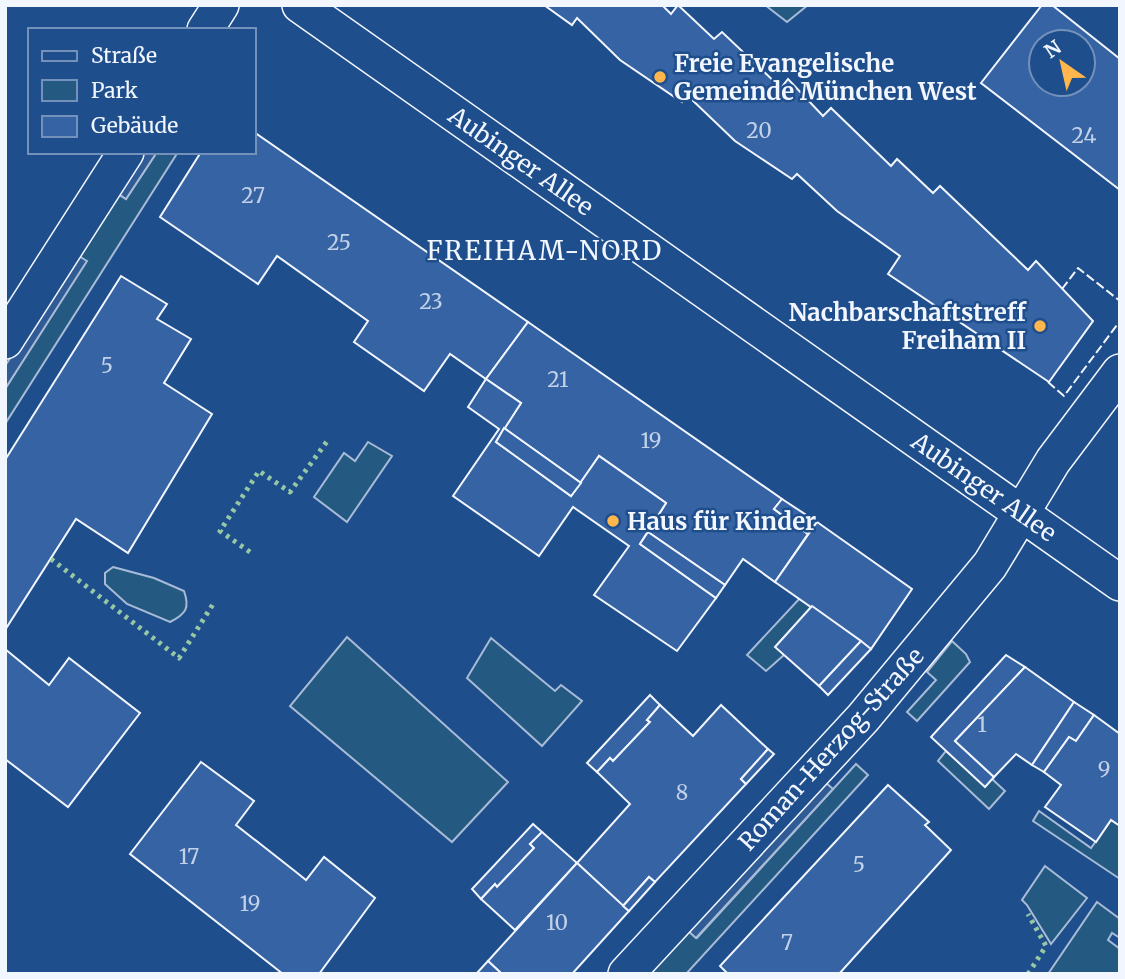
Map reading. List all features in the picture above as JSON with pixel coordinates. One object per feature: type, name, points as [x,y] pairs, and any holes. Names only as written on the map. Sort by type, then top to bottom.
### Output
[{"type":"street","points":[[206,28],[221,5]]},
{"type":"street","name":"Aubinger Allee","points":[[300,5],[1120,583]]},
{"type":"street","points":[[5,341],[125,154]]},
{"type":"street","name":"Roman-Herzog-Straße","points":[[626,974],[863,718],[990,565],[1052,461],[1120,372]]},
{"type":"green space","points":[[765,5],[808,5],[787,22]]},
{"type":"green space","points":[[156,154],[177,154],[5,424],[5,389],[86,261],[77,255],[116,193],[126,199]]},
{"type":"green space","points":[[368,442],[392,456],[347,522],[314,497],[344,453],[355,461]]},
{"type":"green space","points":[[113,567],[154,578],[184,591],[187,602],[185,610],[170,622],[127,604],[105,584],[105,573]]},
{"type":"green space","points":[[800,598],[812,606],[776,646],[784,655],[766,671],[747,655]]},
{"type":"green space","points":[[347,637],[508,782],[452,842],[290,706]]},
{"type":"green space","points":[[491,638],[555,691],[561,685],[582,701],[542,746],[467,678]]},
{"type":"green space","points":[[952,641],[966,654],[970,662],[917,721],[907,712],[936,680],[927,672]]},
{"type":"green space","points":[[946,751],[985,786],[992,779],[1005,791],[989,809],[938,761]]},
{"type":"green space","points":[[856,764],[868,775],[686,974],[648,974],[687,930],[697,938]]},
{"type":"green space","points":[[1039,811],[1091,848],[1111,820],[1120,826],[1120,879],[1033,821]]},
{"type":"green space","points":[[1045,866],[1087,898],[1051,944],[1022,900]]},
{"type":"green space","points":[[1097,902],[1120,919],[1120,938],[1112,933],[1108,940],[1120,949],[1120,974],[1048,974]]},
{"type":"shaded area","points":[[141,154],[156,154],[126,199],[117,193]]},
{"type":"shaded area","points":[[77,255],[87,261],[5,389],[5,366]]},
{"type":"shaded area","points":[[824,781],[833,789],[696,938],[687,930]]},
{"type":"building","points":[[544,5],[662,5],[671,14],[678,5],[714,39],[722,32],[781,88],[788,79],[823,116],[831,108],[891,166],[897,159],[933,193],[940,186],[1028,270],[1036,261],[1093,321],[1049,382],[888,274],[900,256],[837,211],[797,174],[792,179],[735,141],[687,95],[682,102],[620,60],[577,18],[572,25]]},
{"type":"building","points":[[1042,5],[1052,5],[1081,28],[1027,28],[1027,98],[1097,98],[1097,41],[1120,59],[1120,190],[981,83]]},
{"type":"building","points":[[256,133],[528,322],[486,379],[450,354],[424,391],[354,342],[368,321],[277,256],[258,284],[160,217],[200,154],[256,154]]},
{"type":"building","points":[[121,276],[167,304],[157,319],[191,339],[164,383],[212,414],[128,553],[76,519],[5,630],[5,460]]},
{"type":"building","points":[[528,322],[782,499],[774,509],[808,534],[775,582],[743,559],[725,585],[648,532],[666,503],[599,456],[581,483],[504,428],[521,403],[486,379]]},
{"type":"building","points":[[486,379],[521,403],[496,442],[571,496],[599,456],[666,503],[640,544],[716,598],[677,651],[594,595],[629,546],[573,507],[539,556],[453,496],[499,429],[468,407]]},
{"type":"building","points":[[504,428],[581,483],[571,496],[496,442]]},
{"type":"building","points":[[782,499],[817,522],[808,534],[774,509]]},
{"type":"building","points":[[817,522],[912,589],[871,649],[775,582]]},
{"type":"building","points":[[648,532],[725,585],[716,598],[640,544]]},
{"type":"building","points":[[812,606],[861,641],[819,686],[775,647]]},
{"type":"building","points":[[861,641],[871,649],[828,695],[819,686]]},
{"type":"building","points":[[5,649],[49,685],[69,658],[140,713],[68,807],[5,759]]},
{"type":"building","points":[[1006,655],[1025,667],[955,741],[994,777],[985,787],[931,737]]},
{"type":"building","points":[[1025,667],[1074,702],[1032,765],[1016,754],[994,777],[955,741]]},
{"type":"building","points":[[650,695],[660,705],[647,720],[650,722],[613,761],[610,758],[597,772],[587,763]]},
{"type":"building","points":[[1074,702],[1094,715],[1076,741],[1069,737],[1044,772],[1032,765]]},
{"type":"building","points":[[660,705],[693,736],[721,705],[768,749],[741,779],[746,784],[655,882],[649,877],[623,906],[577,863],[630,804],[597,772],[610,758],[613,761],[650,722],[647,720]]},
{"type":"building","points":[[1094,715],[1120,734],[1120,826],[1111,820],[1096,842],[1045,807],[1061,785],[1044,772],[1069,737],[1076,741]]},
{"type":"building","points":[[768,749],[774,754],[746,784],[741,779]]},
{"type":"building","points":[[201,762],[254,801],[236,825],[306,880],[324,857],[375,898],[319,974],[283,974],[130,854]]},
{"type":"building","points":[[888,785],[929,822],[925,825],[951,850],[839,974],[728,974],[720,966]]},
{"type":"building","points":[[533,824],[542,832],[530,844],[534,848],[497,887],[495,884],[481,899],[472,889]]},
{"type":"building","points":[[542,832],[577,863],[515,930],[481,899],[495,884],[497,887],[534,848],[530,844]]},
{"type":"building","points":[[577,863],[629,911],[572,974],[502,974],[488,961]]},
{"type":"building","points":[[649,877],[655,882],[629,911],[623,906]]},
{"type":"building","points":[[488,961],[502,974],[476,974]]},
{"type":"hedge","points":[[250,552],[220,531],[259,471],[290,492],[328,440]]},
{"type":"hedge","points":[[51,559],[179,658],[215,601]]},
{"type":"hedge","points":[[1028,914],[1046,946],[1028,974]]},
{"type":"fence","points":[[1062,289],[1078,268],[1120,301]]},
{"type":"fence","points":[[1048,382],[1064,396],[1120,321]]},
{"type":"place","name":"Freie Evangelische Gemeinde München West","points":[[660,77]]},
{"type":"place","name":"Nachbarschaftstreff Freiham II","points":[[1040,326]]},
{"type":"place","name":"Haus für Kinder","points":[[613,521]]},
{"type":"district","name":"FREIHAM-NORD","points":[[545,250]]}]
